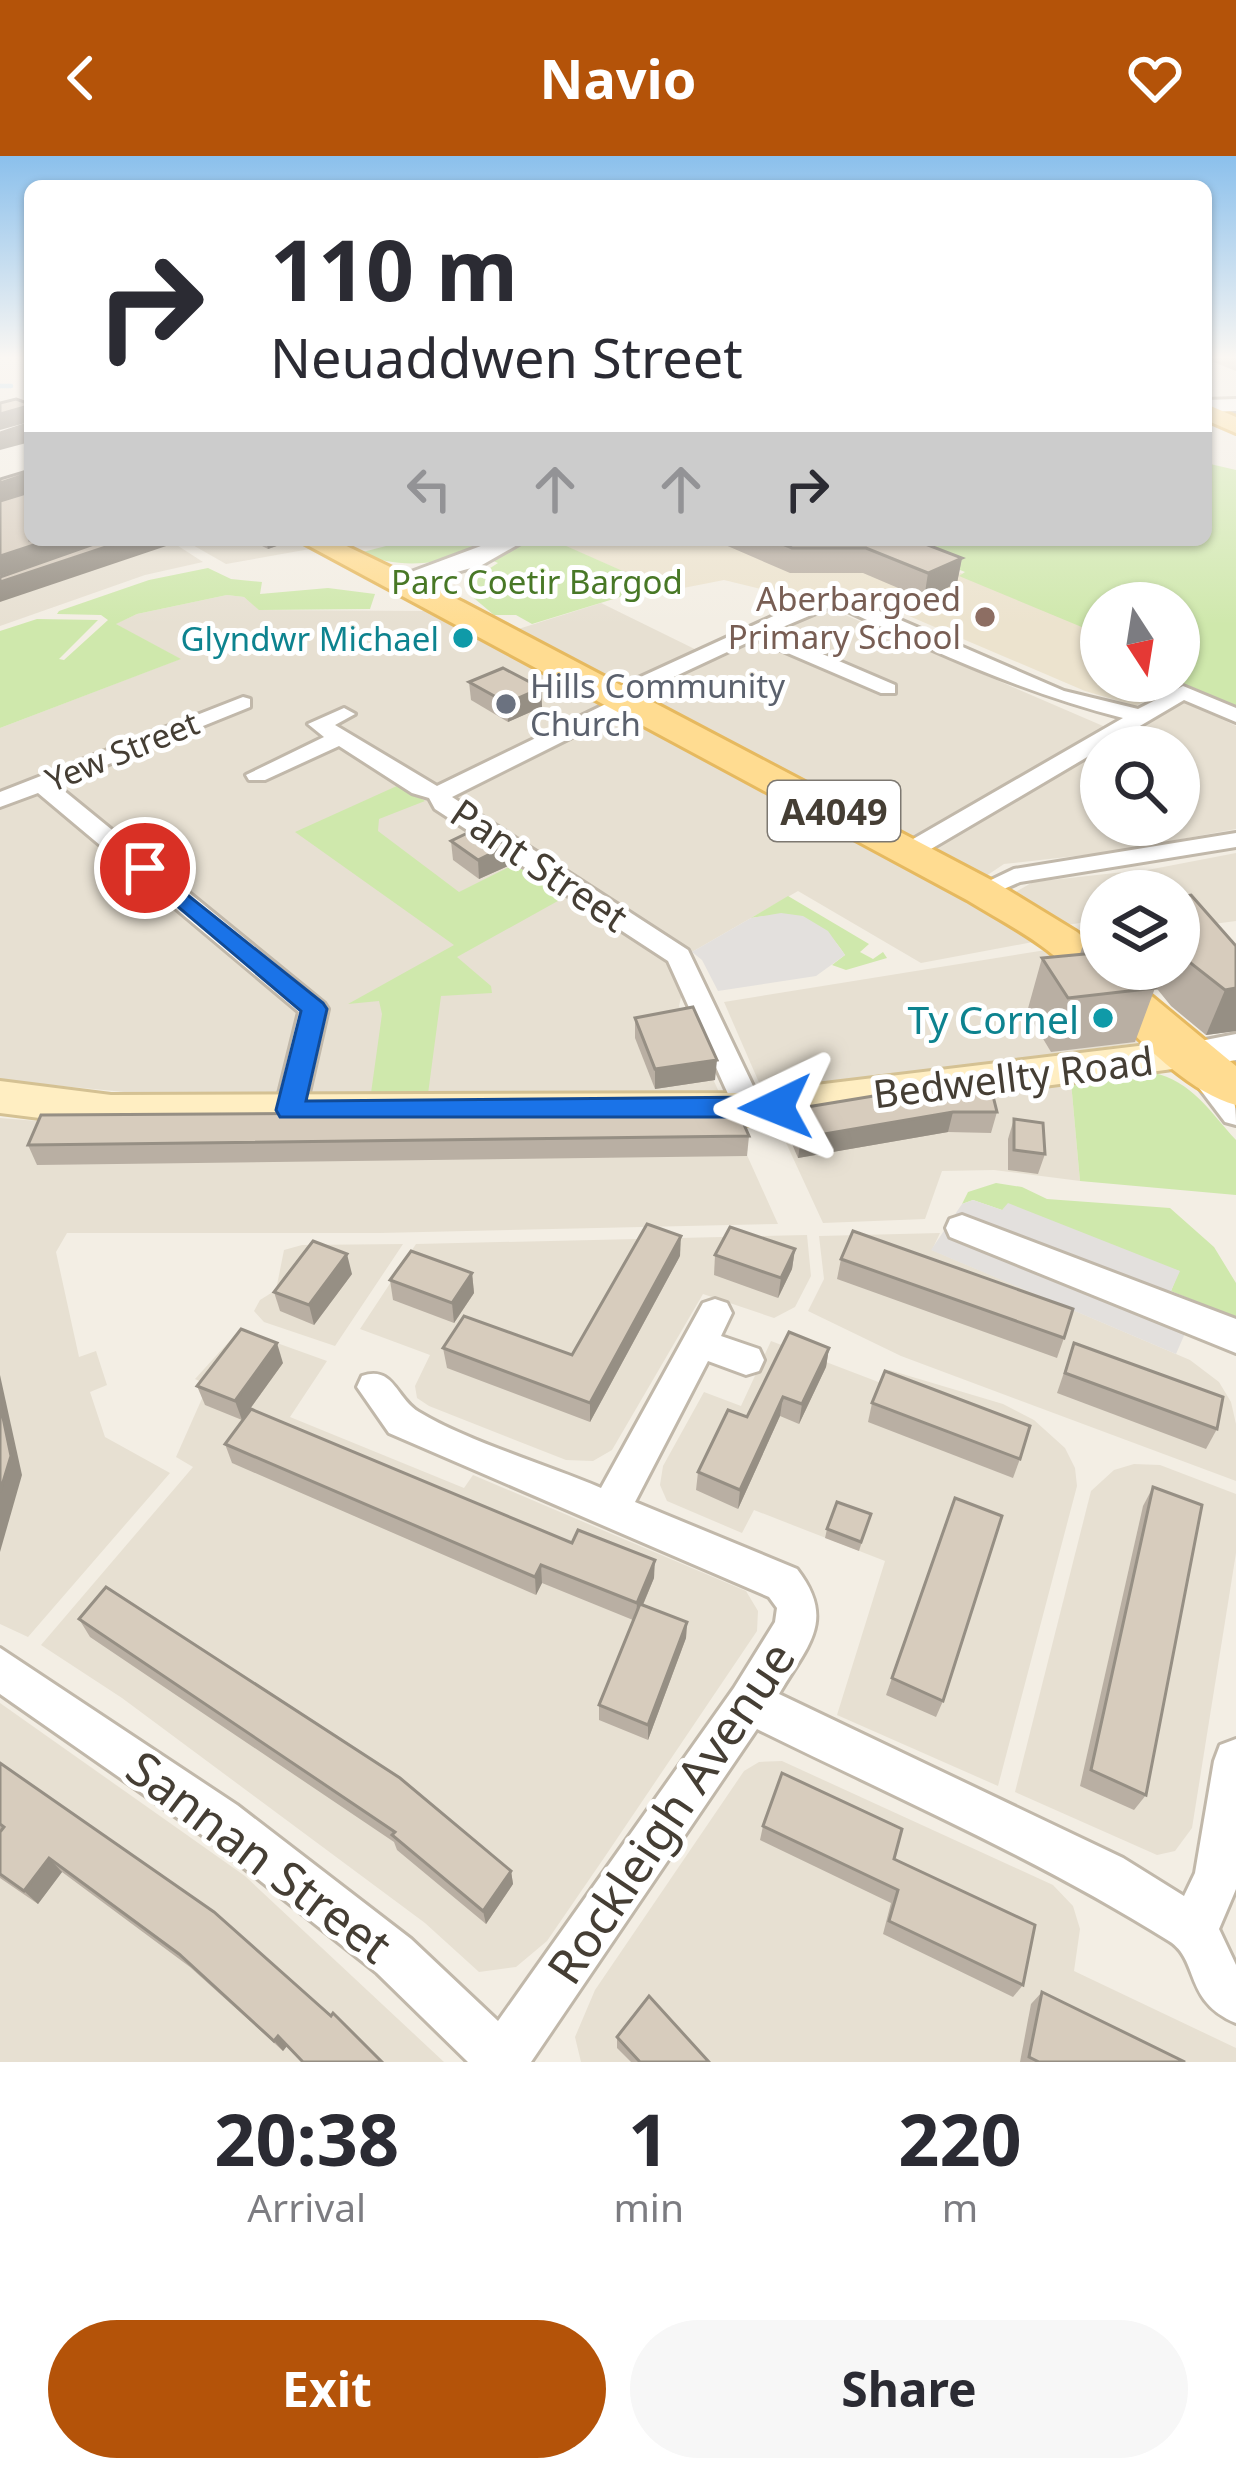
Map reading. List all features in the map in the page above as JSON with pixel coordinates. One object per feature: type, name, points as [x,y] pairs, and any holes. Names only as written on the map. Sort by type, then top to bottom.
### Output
[{"type":"main road","name":"A4049","points":[[325,546],[407,585],[462,580],[623,698],[910,851],[1062,941],[1188,1055],[1236,1088]]},
{"type":"main road","name":"Bedwellty Road","points":[[0,1097],[111,1112],[748,1109],[1188,1055]]},
{"type":"street","points":[[407,585],[462,580],[507,546]]},
{"type":"street","name":"Pant Street","points":[[748,1109],[679,956],[443,804],[439,794],[753,631],[822,602],[850,601],[956,656],[1086,705],[1136,716]]},
{"type":"street","points":[[753,631],[889,689]]},
{"type":"street","points":[[910,851],[1183,692],[1236,716]]},
{"type":"street","name":"Yew Street","points":[[0,800],[243,703]]},
{"type":"street","points":[[257,775],[342,726],[420,788],[439,794]]},
{"type":"street","points":[[41,784],[314,1009],[290,1110]]},
{"type":"street","points":[[981,891],[1014,876],[1236,840]]},
{"type":"street","name":"Bedwellty Road","points":[[1188,1055],[1236,1047]]},
{"type":"street","points":[[1188,1055],[1236,1114]]},
{"type":"street","points":[[962,1228],[1224,1328],[1236,1338]]},
{"type":"street","points":[[611,1508],[708,1328],[746,1360]]},
{"type":"street","name":"Rockleigh Avenue","points":[[375,1387],[402,1422],[783,1583],[798,1604],[795,1628],[749,1703],[503,2060]]},
{"type":"street","name":"Sannan Street","points":[[0,1669],[221,1821],[394,1956],[503,2060]]},
{"type":"street","points":[[749,1703],[1106,1875],[1194,1929],[1217,1981],[1236,1998]]},
{"type":"street","points":[[1194,1929],[1218,1876],[1236,1761]]},
{"type":"shaded area","points":[[150,546],[178,546],[203,562],[145,575],[0,626],[0,592]]},
{"type":"shaded area","points":[[194,546],[310,549],[226,564]]},
{"type":"shaded area","name":"Aberbargoed Primary School","points":[[565,546],[900,546],[1080,626],[1080,689],[841,587],[807,600],[724,580],[668,591]]},
{"type":"shaded area","points":[[227,595],[244,597],[260,610],[425,611],[934,880],[1038,941],[921,963],[798,891],[692,952],[679,1006],[719,1092],[176,1097],[0,1080],[0,728],[180,659],[115,624],[137,614]]},
{"type":"shaded area","points":[[601,603],[717,660],[829,608],[1103,726],[1080,726],[1080,846],[1144,846],[1004,864],[986,876],[512,631]]},
{"type":"shaded area","points":[[1186,702],[1236,726],[1236,829],[1200,836],[1200,726],[1139,726]]},
{"type":"shaded area","points":[[1236,853],[1236,921],[1200,926],[1200,870],[1147,870]]},
{"type":"shaded area","points":[[1080,877],[1080,923],[1066,925],[1014,893],[1033,882]]},
{"type":"shaded area","points":[[781,913],[803,916],[828,931],[845,955],[816,976],[718,991],[702,960],[692,952],[751,918]]},
{"type":"shaded area","points":[[1046,950],[1080,982],[1080,990],[1088,990],[1143,1042],[764,1094],[724,1002]]},
{"type":"shaded area","points":[[1071,1082],[1080,1181],[994,1170],[942,1171],[925,1219],[823,1223],[776,1121]]},
{"type":"shaded area","points":[[0,1118],[99,1126],[733,1124],[778,1224],[380,1233],[67,1233],[56,1252],[79,1357],[96,1351],[107,1385],[90,1392],[105,1437],[170,1473],[28,1637],[0,1624]]},
{"type":"shaded area","points":[[973,1200],[1002,1210],[1008,1203],[1180,1271],[1171,1291],[1186,1331],[1176,1354],[931,1250],[962,1204]]},
{"type":"shaded area","points":[[940,1233],[932,1250],[1190,1360],[1219,1382],[1231,1402],[1236,1424],[1236,1481],[901,1356],[808,1311],[824,1279],[819,1236]]},
{"type":"shaded area","points":[[807,1235],[811,1276],[795,1307],[774,1318],[703,1294],[612,1450],[593,1461],[566,1460],[429,1406],[417,1398],[415,1386],[430,1355],[360,1329],[416,1244]]},
{"type":"shaded area","points":[[403,1244],[335,1346],[264,1322],[254,1311],[260,1300],[276,1290],[284,1250],[302,1245]]},
{"type":"shaded area","points":[[249,1333],[327,1361],[290,1417],[464,1488],[473,1475],[746,1591],[758,1611],[757,1631],[606,1855],[547,1941],[516,1967],[479,1972],[425,1923],[122,1698],[41,1645],[193,1467],[176,1457],[208,1385],[195,1379],[235,1335]]},
{"type":"shaded area","points":[[771,1341],[881,1383],[889,1370],[1003,1404],[1034,1420],[1065,1448],[1077,1486],[998,1786],[837,1715],[885,1561],[754,1510],[742,1533],[667,1501],[660,1485],[663,1466],[704,1392],[741,1406]]},
{"type":"shaded area","points":[[1134,1464],[1160,1465],[1236,1494],[1236,1553],[1192,1828],[1175,1851],[1157,1855],[1015,1792],[1091,1491],[1114,1470]]},
{"type":"shaded area","points":[[0,1703],[245,1876],[444,2062],[0,2062]]},
{"type":"shaded area","points":[[782,1761],[1053,1885],[1073,1906],[1080,1929],[1074,1971],[1236,2048],[1236,2062],[581,2062],[575,2037],[595,1990],[744,1771],[759,1762]]},
{"type":"green space","points":[[1212,464],[1236,470],[1236,708],[1200,692],[1200,582],[1080,582],[1080,626],[959,576],[965,572],[901,546],[1212,546]]},
{"type":"green space","name":"Parc Coetir Bargod","points":[[386,546],[566,546],[668,591],[646,589],[532,624],[516,615],[494,615],[469,594],[473,579],[498,563],[473,552],[416,563],[359,553]]},
{"type":"green space","points":[[208,568],[231,579],[262,582],[260,594],[328,588],[375,594],[370,609],[259,610],[244,597],[227,595],[137,614],[116,624],[181,659],[0,728],[0,631],[37,619],[98,620],[59,659],[64,660],[108,620],[101,615],[57,614],[59,611],[149,580]]},
{"type":"green space","points":[[399,785],[425,801],[379,819],[378,831],[459,892],[517,863],[565,897],[457,957],[491,986],[492,993],[441,996],[428,1094],[371,1093],[382,1014],[379,1001],[348,1004],[454,945],[295,832]]},
{"type":"green space","points":[[788,896],[869,944],[860,952],[873,959],[883,952],[887,958],[846,970],[832,965],[845,955],[816,925],[780,915],[751,918]]},
{"type":"green space","points":[[1153,1073],[1189,1090],[1236,1140],[1236,1195],[1080,1181],[1071,1082]]},
{"type":"green space","points":[[996,1183],[1022,1187],[1047,1199],[1170,1208],[1214,1247],[1236,1283],[1236,1318],[1171,1291],[1179,1271],[973,1200],[962,1204],[968,1192]]},
{"type":"building","points":[[24,494],[24,546],[31,546],[0,556],[0,501]]},
{"type":"building","points":[[88,546],[109,546],[0,582],[0,577]]},
{"type":"building","points":[[787,546],[931,546],[962,558],[928,573],[866,548]]},
{"type":"building","points":[[503,668],[541,688],[507,703],[469,682]]},
{"type":"building","points":[[480,827],[506,846],[478,860],[451,841]]},
{"type":"building","points":[[1200,905],[1236,946],[1236,988],[1225,990],[1200,970]]},
{"type":"building","points":[[1080,954],[1080,990],[1138,990],[1068,998],[1042,958]]},
{"type":"building","points":[[693,1007],[717,1060],[655,1069],[635,1018]]},
{"type":"building","points":[[946,1084],[990,1084],[997,1112],[953,1112],[801,1138],[789,1110]]},
{"type":"building","points":[[738,1111],[749,1136],[28,1145],[41,1115]]},
{"type":"building","points":[[1014,1119],[1043,1123],[1045,1154],[1014,1150]]},
{"type":"building","points":[[647,1224],[681,1236],[590,1403],[443,1348],[464,1316],[572,1355]]},
{"type":"building","points":[[730,1227],[795,1249],[781,1278],[715,1255]]},
{"type":"building","points":[[853,1231],[1073,1309],[1064,1338],[841,1259]]},
{"type":"building","points":[[313,1241],[347,1254],[309,1305],[274,1292]]},
{"type":"building","points":[[411,1251],[472,1273],[452,1303],[390,1280]]},
{"type":"building","points":[[241,1329],[277,1343],[235,1401],[197,1386]]},
{"type":"building","points":[[789,1332],[829,1348],[802,1404],[783,1397],[740,1490],[698,1472],[728,1410],[747,1417]]},
{"type":"building","points":[[1074,1343],[1223,1397],[1217,1429],[1065,1373]]},
{"type":"building","points":[[885,1371],[1030,1426],[1020,1459],[872,1403]]},
{"type":"building","points":[[0,1403],[11,1456],[0,1492]]},
{"type":"building","points":[[251,1409],[572,1543],[578,1530],[655,1560],[637,1603],[541,1565],[535,1577],[225,1444]]},
{"type":"building","points":[[1153,1487],[1202,1505],[1146,1795],[1091,1770]]},
{"type":"building","points":[[955,1498],[1002,1516],[943,1701],[892,1678]]},
{"type":"building","points":[[837,1502],[871,1514],[861,1542],[827,1529]]},
{"type":"building","points":[[106,1587],[400,1778],[511,1871],[483,1911],[392,1835],[395,1832],[79,1619]]},
{"type":"building","points":[[640,1604],[687,1622],[648,1725],[599,1705]]},
{"type":"building","points":[[0,1763],[214,1912],[331,2016],[333,2013],[382,2062],[303,2062],[179,1954],[49,1858],[24,1891],[0,1874],[4,1827],[0,1824]]},
{"type":"building","points":[[782,1773],[902,1829],[894,1859],[1035,1925],[1023,1985],[889,1921],[898,1890],[763,1826]]},
{"type":"building","points":[[1042,1992],[1185,2062],[1039,2062],[1029,2057]]},
{"type":"building","points":[[649,1996],[709,2062],[640,2062],[617,2037]]},
{"type":"place","name":"Aberbargoed Primary School","points":[[985,617]]},
{"type":"place","name":"Glyndwr Michael","points":[[463,638]]},
{"type":"place","name":"Hills Community Church","points":[[506,704]]},
{"type":"place","name":"Ty Cornel","points":[[1103,1018]]},
{"type":"route","points":[[145,868],[314,1009],[290,1110],[776,1107]]}]
